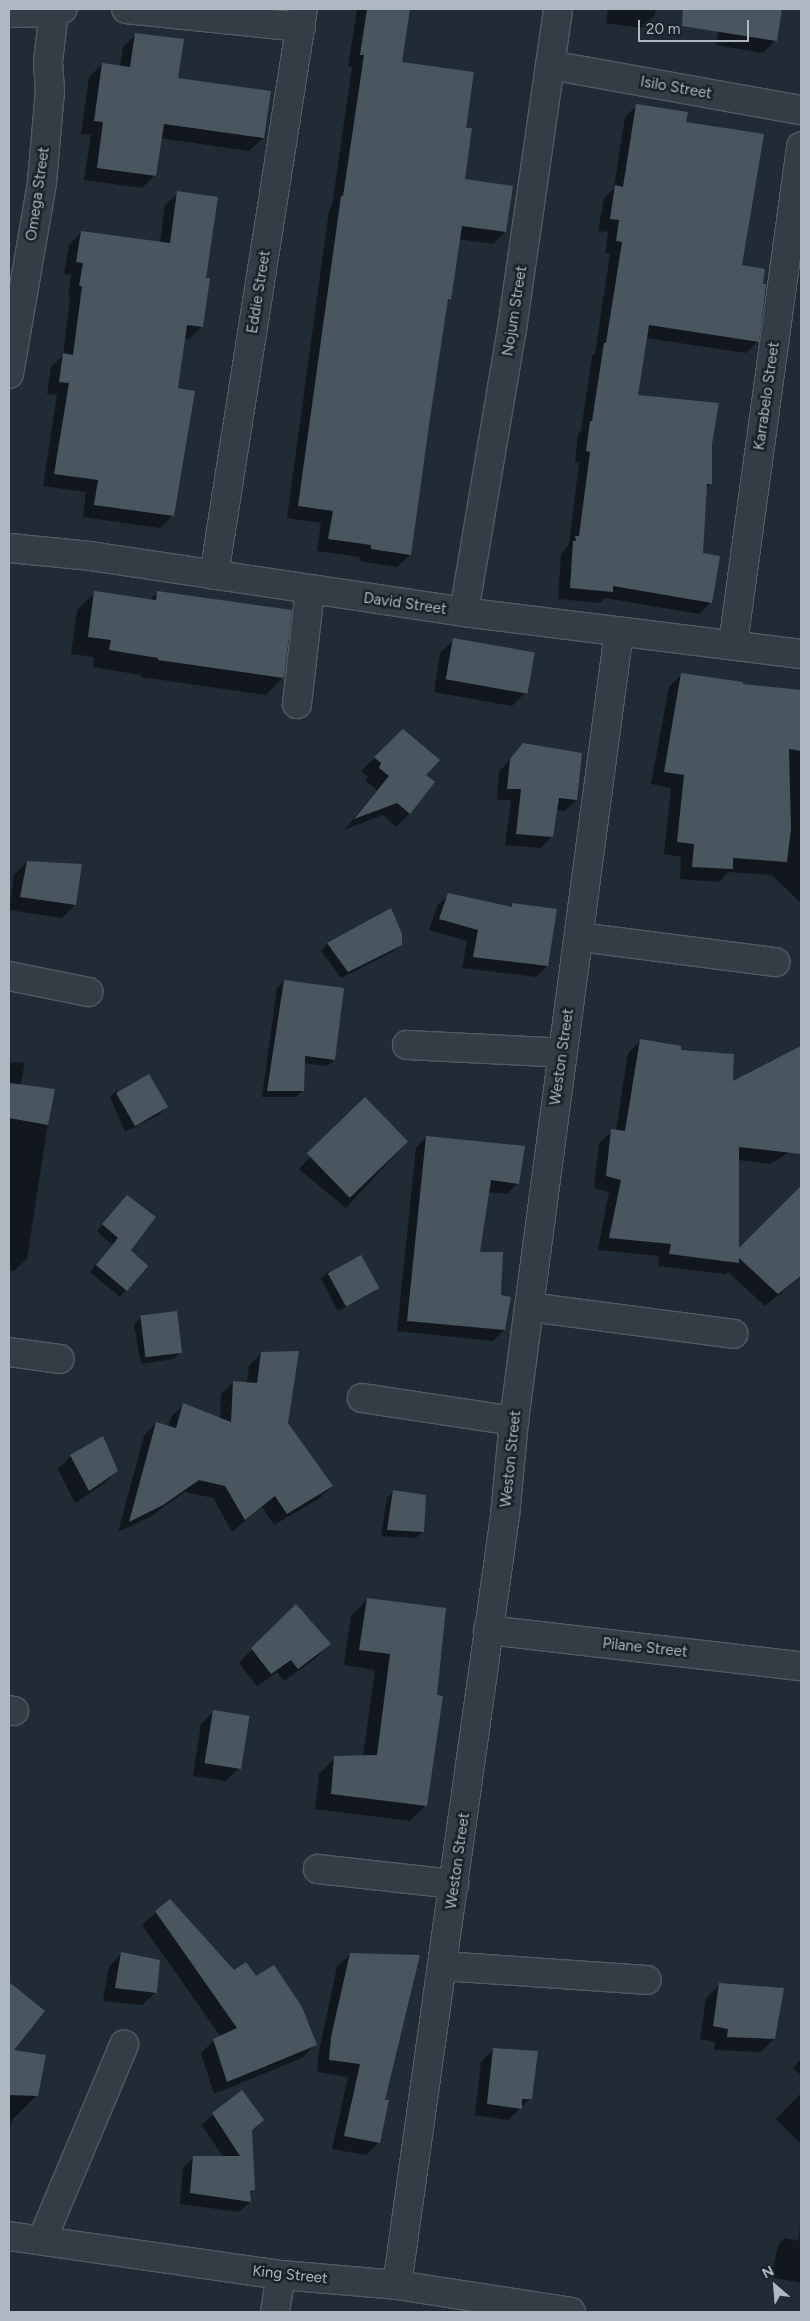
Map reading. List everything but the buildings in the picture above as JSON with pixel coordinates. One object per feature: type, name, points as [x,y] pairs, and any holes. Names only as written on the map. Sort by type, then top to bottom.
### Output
[{"type":"street","points":[[126,9],[302,18]]},
{"type":"street","name":"Nojum Street","points":[[464,612],[512,329],[558,9]]},
{"type":"street","points":[[9,13],[59,11]]},
{"type":"street","name":"Omega Street","points":[[9,374],[42,182],[50,91],[48,61],[59,11]]},
{"type":"street","name":"Eddie Street","points":[[214,575],[302,18]]},
{"type":"street","name":"Isilo Street","points":[[550,65],[801,110]]},
{"type":"street","name":"Karrabelo Street","points":[[733,644],[801,147]]},
{"type":"street","name":"David Street","points":[[9,548],[90,556],[464,612],[619,632],[733,644],[801,654]]},
{"type":"street","points":[[298,704],[310,590]]},
{"type":"street","name":"Weston Street","points":[[397,2285],[505,1516],[528,1307],[619,632]]},
{"type":"street","points":[[579,937],[775,962]]},
{"type":"street","points":[[9,976],[88,992]]},
{"type":"street","points":[[407,1045],[563,1053]]},
{"type":"street","points":[[528,1307],[732,1334]]},
{"type":"street","points":[[9,1352],[60,1359]]},
{"type":"street","points":[[362,1398],[514,1421]]},
{"type":"street","name":"Pilane Street","points":[[488,1630],[801,1666]]},
{"type":"street","points":[[318,1869],[454,1884]]},
{"type":"street","points":[[442,1966],[647,1980]]},
{"type":"street","points":[[42,2240],[124,2045]]},
{"type":"street","name":"King Street","points":[[9,2236],[281,2276],[397,2285],[571,2312]]},
{"type":"street","points":[[275,2312],[281,2276]]}]
